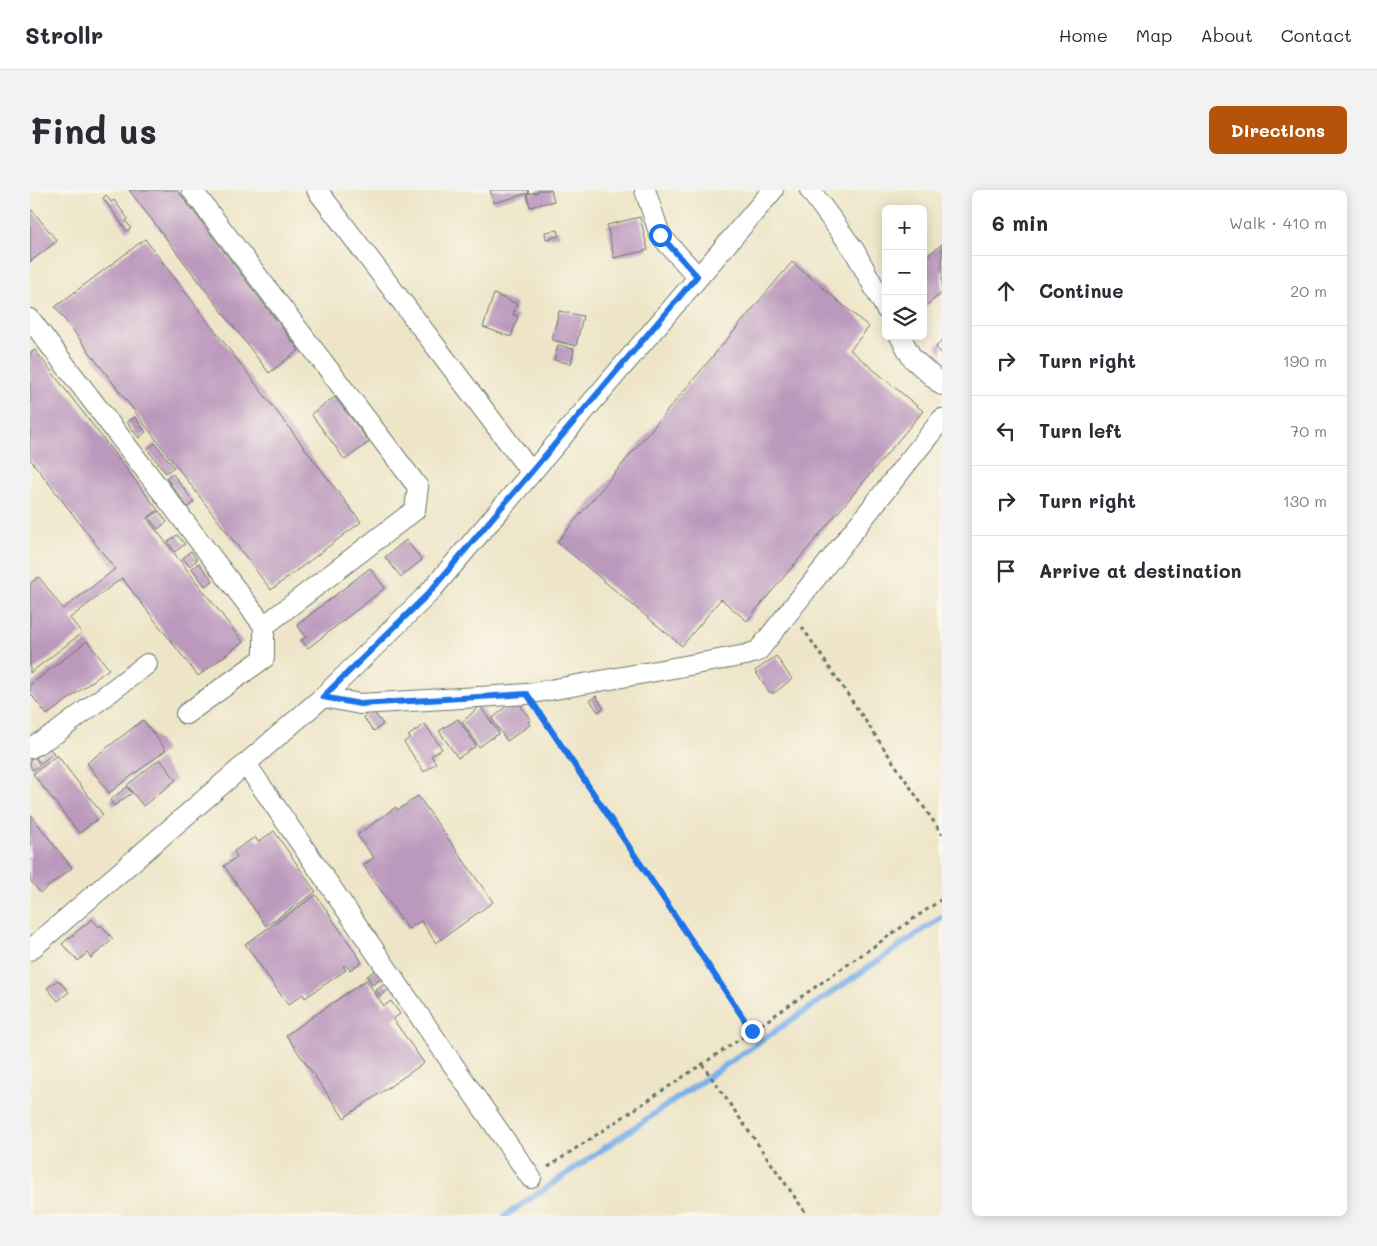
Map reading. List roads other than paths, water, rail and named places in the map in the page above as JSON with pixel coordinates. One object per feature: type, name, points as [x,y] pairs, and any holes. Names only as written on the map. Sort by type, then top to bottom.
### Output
[{"type":"street","points":[[192,190],[418,487],[415,510],[264,626]]},
{"type":"street","points":[[317,190],[531,472]]},
{"type":"street","points":[[645,190],[660,235],[697,276]]},
{"type":"street","points":[[30,950],[323,697],[428,594],[697,276],[773,190]]},
{"type":"street","points":[[810,190],[854,250],[882,302]]},
{"type":"street","points":[[30,319],[264,626],[264,658],[186,714]]},
{"type":"street","points":[[902,340],[912,358],[942,385]]},
{"type":"street","points":[[323,697],[360,704],[527,694],[746,655],[758,651],[942,419]]},
{"type":"street","points":[[30,748],[56,733],[147,664]]},
{"type":"street","points":[[246,764],[531,1178]]},
{"type":"waterway","points":[[505,1216],[942,917]]}]
